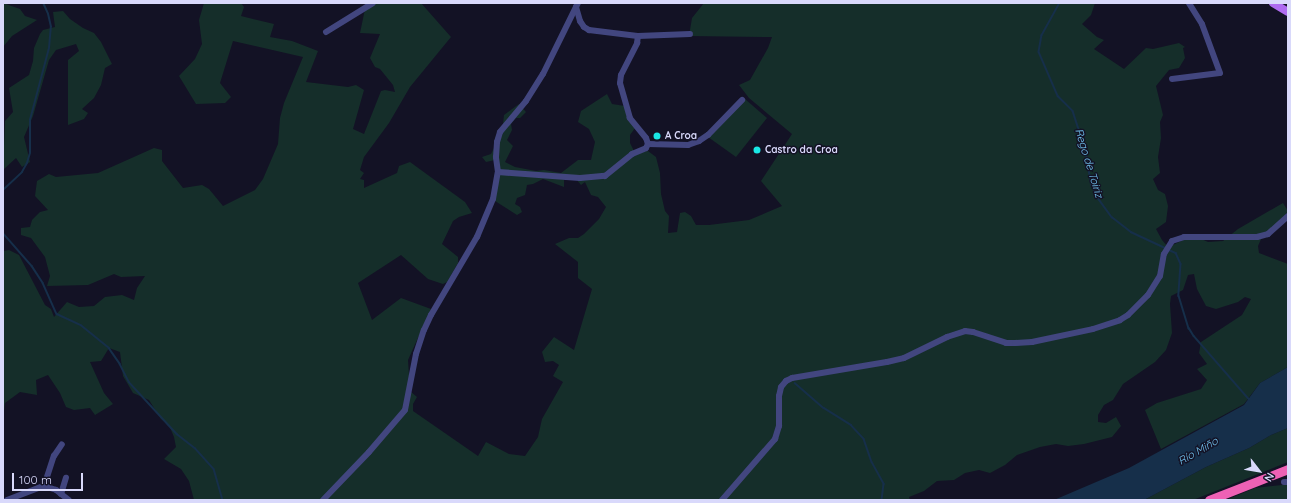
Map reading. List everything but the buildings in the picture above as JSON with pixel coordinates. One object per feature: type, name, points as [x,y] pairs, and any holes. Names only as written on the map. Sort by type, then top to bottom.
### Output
[{"type":"highway","points":[[1209,500],[1288,469]]},
{"type":"main road","points":[[1274,3],[1288,12]]},
{"type":"street","points":[[326,32],[373,3]]},
{"type":"street","points":[[1172,79],[1220,73],[1202,24],[1189,3]]},
{"type":"street","points":[[577,5],[580,21],[584,27],[589,30],[638,36],[690,34]]},
{"type":"street","points":[[323,500],[369,452],[405,410],[416,354],[424,330],[431,315],[477,237],[493,200],[498,172],[496,157],[500,132],[530,95],[557,47],[577,5]]},
{"type":"street","points":[[638,36],[637,43],[621,75],[620,83],[630,118],[646,138],[648,144]]},
{"type":"street","points":[[648,144],[688,144],[698,141],[708,136],[742,100]]},
{"type":"street","points":[[498,172],[580,178],[605,176],[632,154],[646,148],[648,144]]},
{"type":"street","points":[[722,500],[775,439],[779,426],[779,396],[781,387],[786,381],[798,376],[904,358],[947,337],[965,331],[1015,343],[1032,342],[1107,325],[1128,315],[1148,295],[1160,276],[1164,254],[1170,242],[1184,237],[1257,237],[1268,234],[1288,216]]},
{"type":"street","points":[[44,486],[54,456],[62,444]]},
{"type":"street","points":[[61,494],[66,478]]},
{"type":"street","points":[[7,500],[44,486],[61,494],[69,500]]},
{"type":"green space","points":[[3,3],[20,9],[25,16],[37,20],[12,36],[3,47]]},
{"type":"green space","points":[[204,3],[241,3],[244,7],[241,16],[274,24],[270,37],[292,41],[318,51],[306,82],[348,87],[356,85],[364,90],[353,129],[364,134],[381,91],[385,90],[395,92],[393,85],[380,69],[375,67],[370,58],[380,34],[360,33],[365,9],[373,3],[421,3],[451,37],[410,87],[389,123],[364,157],[360,170],[364,173],[360,179],[364,180],[364,188],[397,173],[399,166],[410,162],[465,202],[472,213],[459,217],[453,221],[442,244],[458,257],[458,263],[447,282],[443,284],[428,279],[401,255],[358,283],[372,320],[401,298],[431,309],[408,360],[410,391],[417,397],[413,404],[413,411],[478,456],[486,442],[509,454],[525,456],[538,437],[542,419],[563,382],[553,376],[559,365],[553,361],[545,362],[542,352],[554,337],[574,350],[592,289],[578,278],[578,262],[555,244],[569,238],[578,238],[584,234],[599,219],[606,207],[598,197],[591,195],[585,182],[581,185],[576,179],[564,180],[564,187],[543,179],[527,185],[525,195],[517,198],[515,204],[520,207],[522,212],[517,215],[495,201],[498,167],[495,160],[486,162],[482,157],[491,154],[494,148],[495,138],[503,124],[504,115],[519,104],[526,112],[520,118],[516,118],[511,124],[512,130],[507,140],[513,146],[505,162],[515,167],[536,171],[544,170],[561,173],[578,160],[591,160],[595,142],[589,129],[578,122],[581,111],[607,94],[612,104],[625,106],[635,128],[630,135],[630,143],[635,153],[648,151],[656,157],[660,173],[661,194],[665,211],[669,216],[668,233],[677,232],[680,213],[685,212],[691,216],[696,225],[709,225],[749,220],[782,206],[761,181],[792,134],[749,98],[739,85],[750,80],[768,48],[772,37],[689,36],[692,18],[704,3],[1095,3],[1091,15],[1082,24],[1097,37],[1104,40],[1094,49],[1124,69],[1146,48],[1153,49],[1179,43],[1185,47],[1183,48],[1185,58],[1179,68],[1169,70],[1156,86],[1163,115],[1160,122],[1161,138],[1158,157],[1160,173],[1153,179],[1158,190],[1165,194],[1168,206],[1166,222],[1156,229],[1168,247],[1188,238],[1199,238],[1208,242],[1223,241],[1238,229],[1283,203],[1288,211],[1280,222],[1262,237],[1258,246],[1259,253],[1288,264],[1288,367],[1260,383],[1244,404],[1161,449],[1145,410],[1157,403],[1201,389],[1207,380],[1197,369],[1207,364],[1199,353],[1201,342],[1242,315],[1251,299],[1245,297],[1238,302],[1216,309],[1206,306],[1197,289],[1194,274],[1188,275],[1183,290],[1171,296],[1170,304],[1172,333],[1166,350],[1155,362],[1123,384],[1113,400],[1104,405],[1098,415],[1098,422],[1106,423],[1116,417],[1121,426],[1112,437],[1084,444],[1068,446],[1056,444],[1040,447],[1017,455],[1005,465],[990,473],[979,470],[965,473],[954,480],[937,481],[924,491],[909,497],[910,500],[194,500],[189,481],[181,469],[164,459],[176,447],[169,425],[161,419],[149,400],[133,393],[123,376],[120,352],[109,348],[101,361],[90,362],[104,393],[113,404],[95,415],[90,408],[74,410],[66,407],[60,393],[48,375],[36,380],[37,395],[20,392],[5,403],[3,420],[3,251],[9,250],[19,255],[45,305],[51,309],[54,317],[67,302],[79,307],[94,306],[105,297],[122,295],[134,300],[137,288],[145,276],[121,277],[114,274],[88,285],[47,286],[50,276],[45,257],[31,238],[21,235],[21,228],[30,227],[32,220],[40,212],[48,210],[35,196],[37,181],[49,174],[56,177],[98,173],[154,148],[162,150],[162,161],[183,188],[202,185],[209,189],[223,206],[255,190],[263,179],[278,144],[280,118],[284,103],[303,57],[233,41],[220,83],[231,97],[225,103],[196,104],[179,76],[195,59],[202,44],[199,20]]},
{"type":"green space","points":[[63,11],[70,19],[83,28],[94,33],[101,42],[112,64],[105,68],[101,85],[94,98],[82,109],[88,113],[84,119],[68,125],[68,60],[79,51],[76,44],[56,50],[49,60],[33,116],[24,137],[30,162],[22,167],[16,158],[3,170],[5,121],[13,112],[9,88],[29,75],[33,61],[34,48],[40,34],[43,30],[55,27],[53,12]]},
{"type":"green space","points":[[745,99],[767,118],[736,157],[708,137]]},
{"type":"green space","points":[[1288,428],[1288,462],[1193,500],[1144,500],[1206,467],[1249,448],[1271,435]]},
{"type":"green space","points":[[1288,485],[1288,500],[1226,500],[1255,488]]},
{"type":"water","name":"Río Miño","points":[[1288,367],[1288,428],[1271,435],[1249,448],[1206,467],[1144,500],[1054,500],[1129,468],[1244,405],[1260,383]]},
{"type":"waterway","points":[[3,190],[22,172],[30,153],[30,120],[49,48],[51,27],[48,14],[43,3]]},
{"type":"waterway","name":"Rego de Toiriz","points":[[1060,3],[1042,35],[1039,52],[1058,96],[1073,111],[1085,147],[1092,185],[1098,198],[1112,217],[1131,232],[1166,248]]},
{"type":"waterway","points":[[3,233],[32,266],[43,283],[57,314],[81,325],[109,348],[120,364],[129,382],[177,434],[195,448],[214,469],[223,500]]},
{"type":"waterway","name":"Rego de Toiriz","points":[[1169,250],[1176,253],[1181,264],[1179,296],[1189,328],[1194,336],[1249,399]]},
{"type":"waterway","points":[[795,383],[824,408],[851,425],[864,439],[872,462],[884,484],[882,500]]},
{"type":"place","name":"A Croa","points":[[657,136]]},
{"type":"place","name":"Castro da Croa","points":[[757,150]]}]
